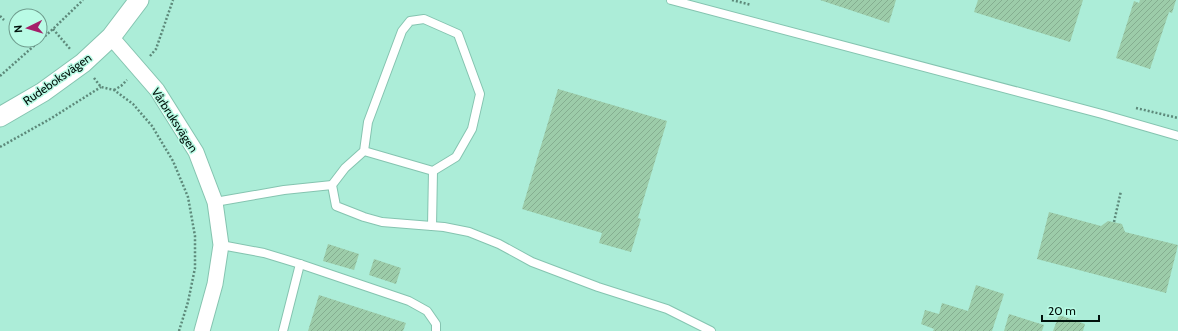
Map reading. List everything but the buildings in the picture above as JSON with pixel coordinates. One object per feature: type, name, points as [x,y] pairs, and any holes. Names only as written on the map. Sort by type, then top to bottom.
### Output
[{"type":"street","name":"Rudeboksvägen","points":[[0,117],[43,92],[83,63],[111,37],[139,0]]},
{"type":"street","name":"Vårbruksvägen","points":[[111,37],[157,90],[196,152],[215,202],[221,245],[215,284],[202,331]]},
{"type":"lane","points":[[671,0],[1087,110],[1178,136]]},
{"type":"lane","points":[[215,202],[284,190],[332,185],[345,168],[364,151],[368,122],[402,31],[410,21],[424,19],[458,34],[480,94],[472,129],[456,157],[433,171],[364,151]]},
{"type":"lane","points":[[432,226],[433,171]]},
{"type":"lane","points":[[332,185],[336,206],[382,222],[444,227],[469,232],[500,244],[532,262],[598,287],[667,309],[711,331]]},
{"type":"lane","points":[[221,245],[264,253],[409,301],[427,311],[436,324],[436,331]]},
{"type":"lane","points":[[283,331],[300,264]]},
{"type":"path","points":[[0,76],[83,0]]},
{"type":"path","points":[[114,90],[121,86],[156,49],[173,0]]},
{"type":"path","points":[[0,16],[4,20]]},
{"type":"path","points":[[53,29],[83,63],[101,87],[114,90],[133,104],[152,126],[173,161],[188,198],[195,236],[195,268],[188,302],[179,331]]},
{"type":"path","points":[[0,147],[50,119],[101,87]]},
{"type":"path","points":[[1114,222],[1121,191]]}]
